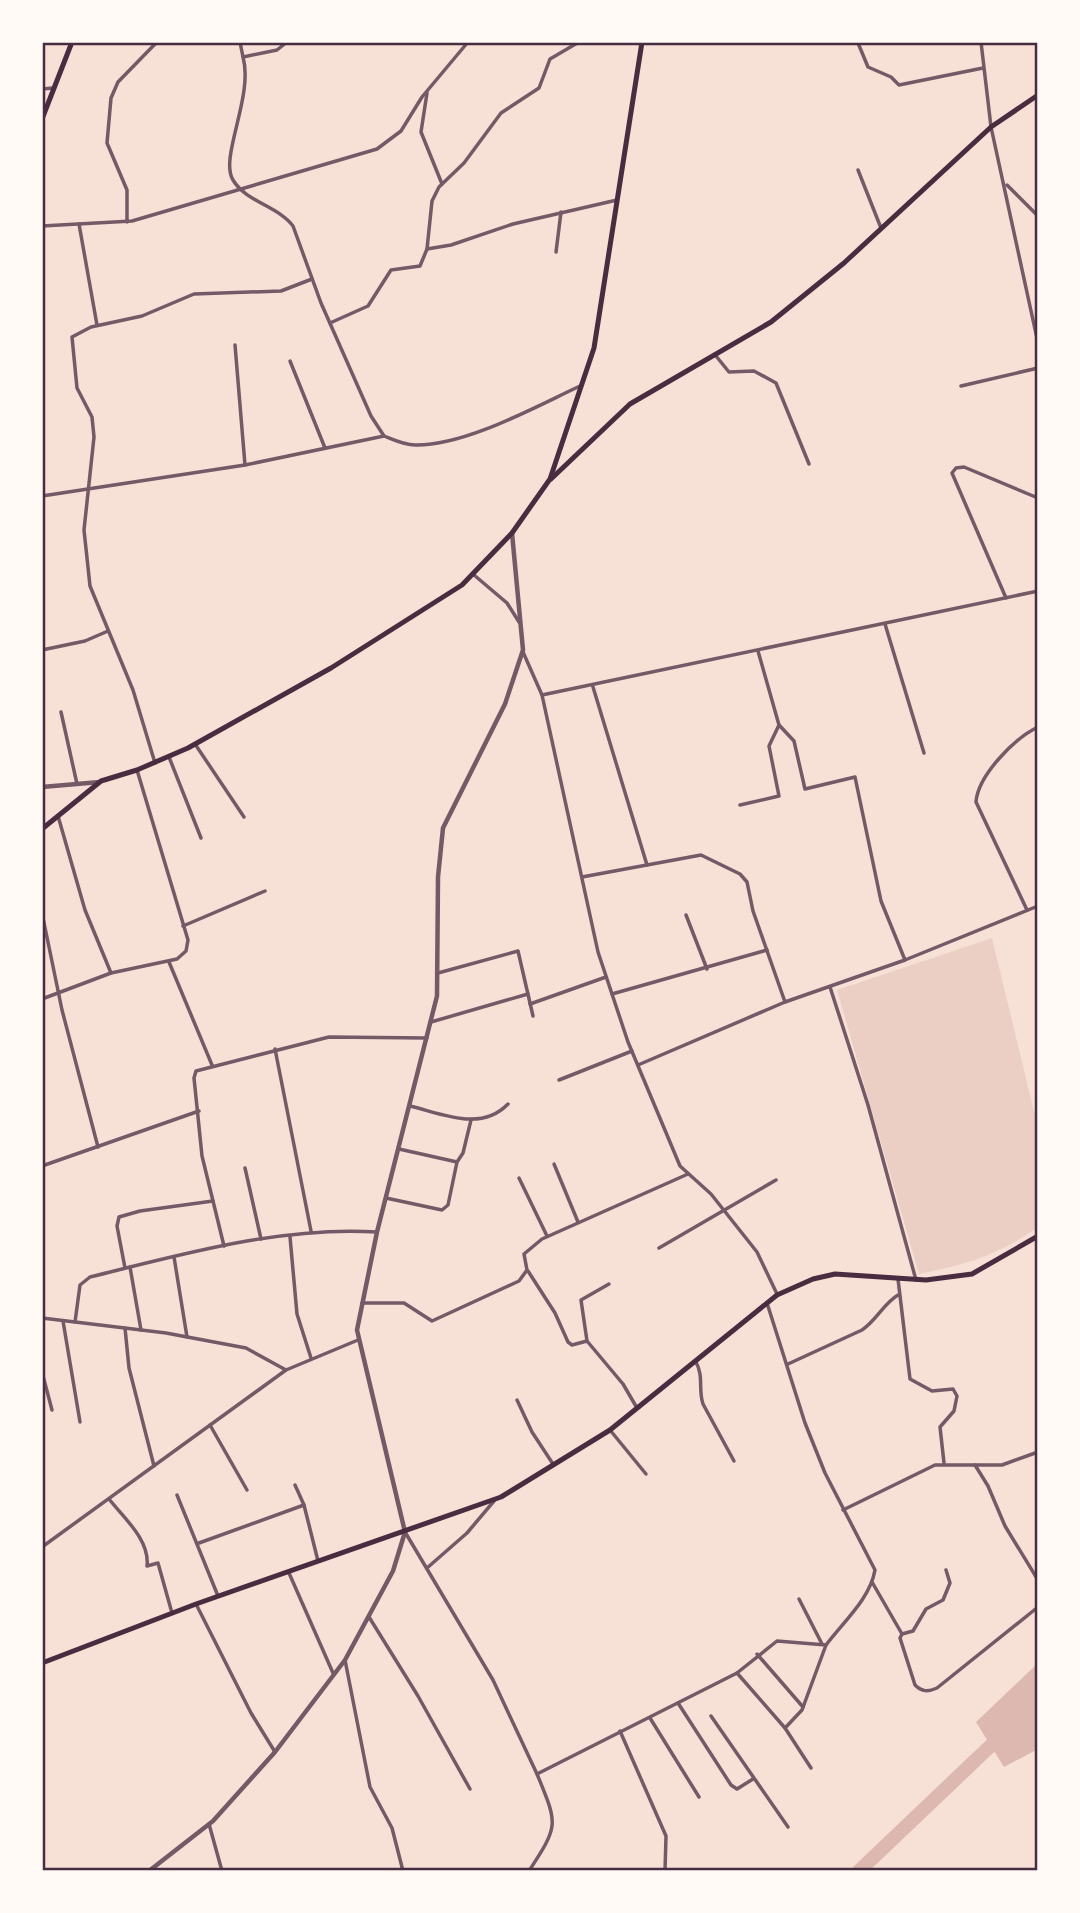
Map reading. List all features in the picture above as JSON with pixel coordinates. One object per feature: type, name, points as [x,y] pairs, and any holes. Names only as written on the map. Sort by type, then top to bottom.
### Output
[{"type":"main road","points":[[42,118],[72,42]]},
{"type":"main road","points":[[550,479],[594,348],[642,42]]},
{"type":"main road","points":[[42,829],[101,782],[155,763],[195,744],[331,668],[474,575],[512,533],[550,479],[630,404],[771,322],[881,228],[991,127],[1038,94]]},
{"type":"main road","points":[[42,1663],[218,1596],[495,1499],[610,1430],[777,1294],[813,1279],[835,1274],[916,1280],[972,1274],[1038,1236]]},
{"type":"street","points":[[127,222],[127,190],[107,143],[111,97],[118,82],[157,42]]},
{"type":"street","points":[[240,42],[245,96],[228,160],[229,174],[239,189],[287,218],[297,234],[329,323],[365,404],[384,436]]},
{"type":"street","points":[[243,57],[277,50],[287,42]]},
{"type":"street","points":[[42,226],[127,222],[239,189],[258,186],[386,145],[401,131],[426,92],[468,42]]},
{"type":"street","points":[[329,323],[368,306],[388,273],[420,266],[426,249],[432,201],[442,184],[464,163],[502,113],[539,88],[550,59],[579,42]]},
{"type":"street","points":[[981,42],[991,127],[1006,184],[1038,343]]},
{"type":"street","points":[[858,43],[868,66],[891,77],[899,85],[983,68]]},
{"type":"street","points":[[42,89],[53,88]]},
{"type":"street","points":[[426,92],[427,109],[421,132],[442,184]]},
{"type":"street","points":[[858,170],[881,228]]},
{"type":"street","points":[[1006,184],[1038,216]]},
{"type":"street","points":[[426,249],[617,200]]},
{"type":"street","points":[[556,252],[562,212]]},
{"type":"street","points":[[79,225],[97,325]]},
{"type":"street","points":[[155,763],[133,691],[90,586],[84,530],[93,423],[77,388],[72,337],[97,325],[142,316],[194,294],[281,291],[312,279]]},
{"type":"street","points":[[235,345],[245,465]]},
{"type":"street","points":[[716,356],[729,372],[754,371],[776,383],[810,464]]},
{"type":"street","points":[[290,361],[325,448]]},
{"type":"street","points":[[961,386],[1038,368]]},
{"type":"street","points":[[42,496],[245,465],[384,436],[417,445],[464,435],[509,419],[582,386]]},
{"type":"street","points":[[1006,598],[952,473],[956,468],[964,467],[1038,498]]},
{"type":"street","points":[[512,533],[523,650],[542,695],[606,977],[632,1051],[680,1166],[723,1209],[764,1262],[777,1294]]},
{"type":"street","points":[[474,575],[507,603],[522,627]]},
{"type":"street","points":[[542,695],[593,687],[1038,591]]},
{"type":"street","points":[[885,624],[924,753]]},
{"type":"street","points":[[42,650],[85,641],[108,631]]},
{"type":"street","points":[[523,650],[505,704],[443,828],[438,877],[438,973],[431,1021],[377,1232],[362,1303],[358,1340],[405,1532],[492,1680],[552,1812],[553,1829],[529,1871]]},
{"type":"street","points":[[758,651],[779,725],[794,741],[805,789],[855,777],[881,901],[905,960]]},
{"type":"street","points":[[593,687],[647,865]]},
{"type":"street","points":[[61,712],[76,785]]},
{"type":"street","points":[[740,805],[779,796],[769,746],[779,725]]},
{"type":"street","points":[[1027,910],[979,808],[977,795],[1010,746],[1038,727]]},
{"type":"street","points":[[195,744],[244,817]]},
{"type":"street","points":[[169,757],[201,838]]},
{"type":"street","points":[[42,999],[59,990],[111,973],[169,961],[186,951],[188,940],[137,770]]},
{"type":"street","points":[[42,787],[101,782]]},
{"type":"street","points":[[58,814],[85,910],[111,973]]},
{"type":"street","points":[[582,877],[701,855],[745,877],[785,1002]]},
{"type":"street","points":[[183,926],[265,891]]},
{"type":"street","points":[[638,1065],[785,1002],[905,960],[1038,906]]},
{"type":"street","points":[[42,913],[98,1147]]},
{"type":"street","points":[[686,915],[707,969]]},
{"type":"street","points":[[612,994],[767,950]]},
{"type":"street","points":[[438,973],[519,951],[533,1016]]},
{"type":"street","points":[[169,961],[212,1065]]},
{"type":"street","points":[[530,1004],[606,977]]},
{"type":"street","points":[[830,987],[868,1105],[916,1280]]},
{"type":"street","points":[[431,1021],[528,994]]},
{"type":"street","points":[[224,1246],[202,1156],[194,1074],[201,1068],[329,1037],[427,1038]]},
{"type":"street","points":[[275,1049],[295,1135],[311,1231]]},
{"type":"street","points":[[559,1080],[632,1051]]},
{"type":"street","points":[[410,1106],[471,1120],[485,1119],[508,1104]]},
{"type":"street","points":[[42,1166],[199,1111]]},
{"type":"street","points":[[386,1198],[442,1210],[448,1205],[457,1162],[463,1153],[471,1120]]},
{"type":"street","points":[[399,1149],[457,1162]]},
{"type":"street","points":[[554,1164],[578,1222]]},
{"type":"street","points":[[245,1168],[261,1239]]},
{"type":"street","points":[[587,1341],[572,1345],[568,1342],[555,1313],[527,1270],[524,1254],[527,1248],[578,1222],[688,1174]]},
{"type":"street","points":[[519,1178],[548,1237]]},
{"type":"street","points":[[659,1248],[776,1180]]},
{"type":"street","points":[[141,1330],[117,1226],[119,1217],[213,1201]]},
{"type":"street","points":[[75,1322],[83,1281],[127,1267],[311,1231],[377,1232]]},
{"type":"street","points":[[289,1237],[297,1314],[312,1358]]},
{"type":"street","points":[[174,1257],[187,1337]]},
{"type":"street","points":[[362,1303],[404,1303],[432,1321],[519,1281],[527,1270]]},
{"type":"street","points":[[898,1279],[909,1379],[932,1391],[956,1391],[956,1406],[945,1419],[939,1434],[944,1463]]},
{"type":"street","points":[[609,1284],[580,1300],[587,1341],[623,1384],[637,1408]]},
{"type":"street","points":[[788,1364],[872,1324],[888,1300],[898,1295]]},
{"type":"street","points":[[767,1303],[805,1423],[843,1510],[872,1562],[873,1582],[902,1633],[901,1646],[915,1685],[920,1690],[929,1691],[1038,1607]]},
{"type":"street","points":[[42,1318],[141,1330],[246,1348],[286,1370]]},
{"type":"street","points":[[63,1321],[80,1422]]},
{"type":"street","points":[[125,1328],[128,1361],[154,1466]]},
{"type":"street","points":[[42,1547],[286,1370],[358,1340]]},
{"type":"street","points":[[696,1362],[702,1373],[700,1396],[734,1461]]},
{"type":"street","points":[[42,1372],[52,1410]]},
{"type":"street","points":[[517,1400],[532,1432],[553,1464]]},
{"type":"street","points":[[210,1425],[247,1490]]},
{"type":"street","points":[[610,1430],[646,1474]]},
{"type":"street","points":[[843,1510],[944,1463],[1013,1463],[1038,1452]]},
{"type":"street","points":[[975,1464],[988,1486],[1004,1526],[1038,1580]]},
{"type":"street","points":[[295,1485],[304,1505],[318,1562]]},
{"type":"street","points":[[177,1495],[199,1543],[218,1596]]},
{"type":"street","points":[[109,1499],[141,1538],[148,1557],[147,1566],[158,1563],[172,1613]]},
{"type":"street","points":[[427,1568],[467,1533],[495,1499]]},
{"type":"street","points":[[199,1543],[304,1505]]},
{"type":"street","points":[[149,1871],[209,1824],[275,1752],[345,1660],[393,1571],[405,1532]]},
{"type":"street","points":[[902,1633],[913,1631],[926,1609],[943,1600],[950,1583],[946,1570]]},
{"type":"street","points":[[288,1572],[333,1673]]},
{"type":"street","points":[[785,1728],[803,1707],[824,1644],[873,1582]]},
{"type":"street","points":[[799,1599],[824,1644]]},
{"type":"street","points":[[196,1604],[251,1713],[275,1752]]},
{"type":"street","points":[[369,1618],[418,1696],[470,1789]]},
{"type":"street","points":[[537,1774],[737,1673],[757,1654],[777,1641],[824,1644]]},
{"type":"street","points":[[757,1654],[803,1707]]},
{"type":"street","points":[[345,1660],[370,1787],[392,1828],[403,1871]]},
{"type":"street","points":[[737,1673],[785,1728],[811,1768]]},
{"type":"street","points":[[678,1703],[731,1785],[737,1789],[753,1779]]},
{"type":"street","points":[[711,1716],[788,1826]]},
{"type":"street","points":[[649,1717],[699,1797]]},
{"type":"street","points":[[620,1731],[666,1836],[665,1871]]},
{"type":"street","points":[[209,1824],[222,1871]]},
{"type":"shaded area","points":[[992,938],[1038,1128],[1038,1227],[981,1258],[919,1274],[837,990]]},
{"type":"shaded area","points":[[1038,1663],[1038,1749],[1004,1767],[976,1722]]},
{"type":"waterway","points":[[859,1871],[1004,1733]]}]
